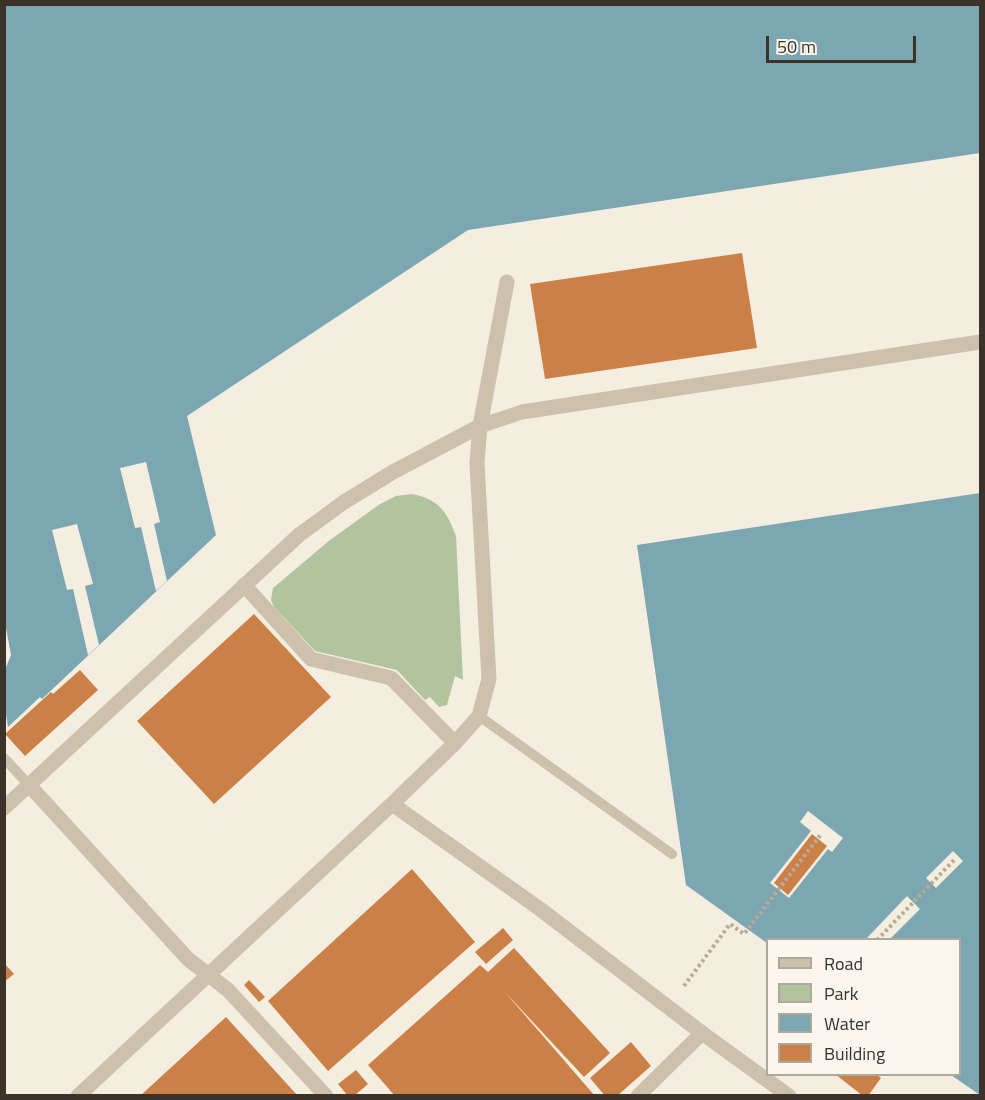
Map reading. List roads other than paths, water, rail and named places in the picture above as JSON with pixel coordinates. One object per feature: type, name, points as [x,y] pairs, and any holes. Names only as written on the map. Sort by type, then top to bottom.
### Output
[{"type":"street","points":[[84,1093],[208,974],[392,804],[455,743],[479,716],[489,679],[477,463],[480,426],[507,282]]},
{"type":"street","points":[[4,808],[299,536],[344,502],[393,472],[480,426],[522,412],[981,342]]},
{"type":"street","points":[[244,585],[311,659],[391,678],[455,743]]},
{"type":"street","points":[[29,785],[188,959],[228,990],[326,1095]]},
{"type":"street","points":[[392,804],[540,909],[702,1033],[789,1095]]},
{"type":"street","points":[[638,1095],[702,1033]]},
{"type":"lane","points":[[479,716],[672,854]]},
{"type":"lane","points":[[4,758],[29,785]]},
{"type":"water","points":[[5,5],[980,5],[980,153],[468,230],[187,416],[216,535],[42,699],[40,697],[8,727],[4,672],[11,655],[4,617]]},
{"type":"water","points":[[980,493],[980,1095],[952,1076],[961,1076],[961,938],[766,938],[766,942],[686,885],[637,545]]}]
